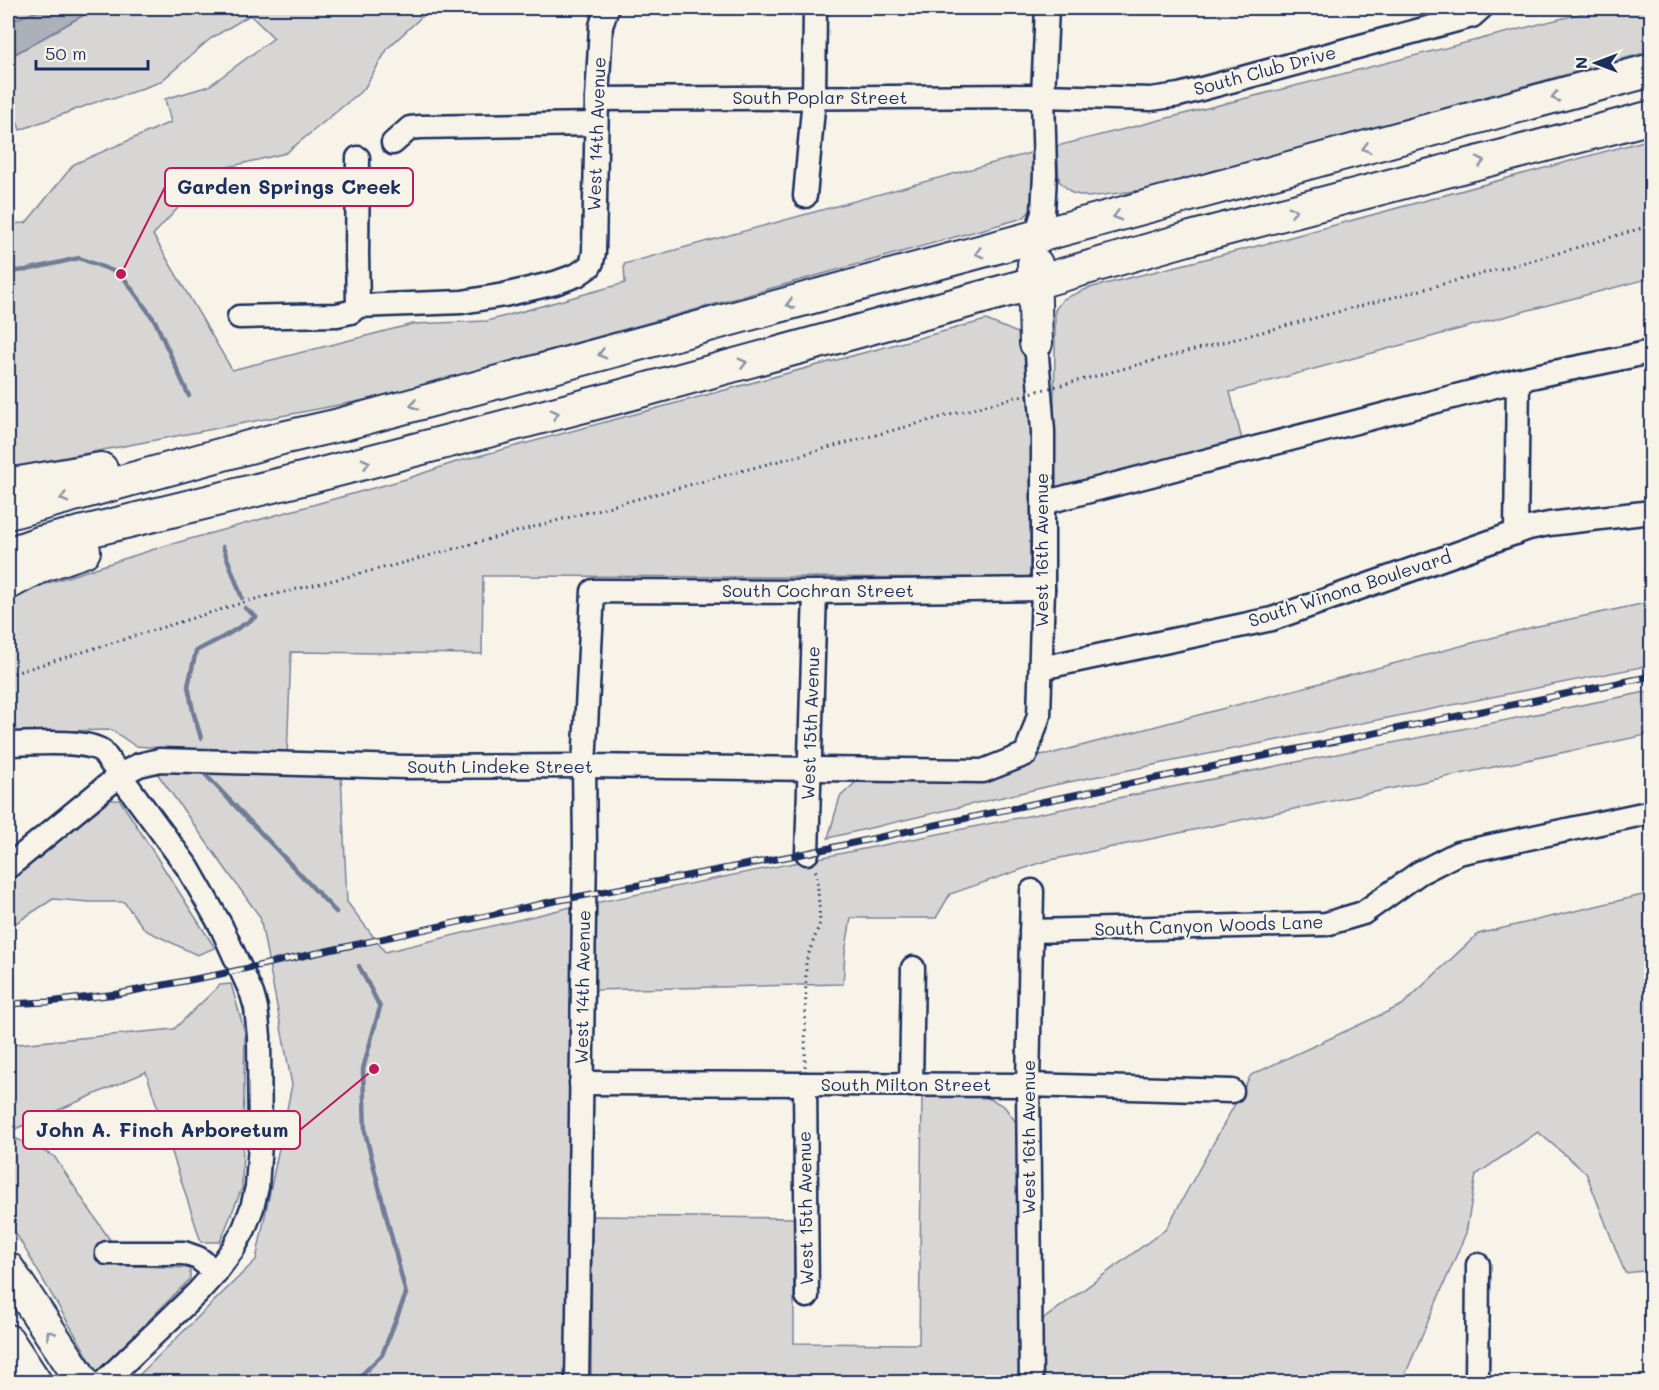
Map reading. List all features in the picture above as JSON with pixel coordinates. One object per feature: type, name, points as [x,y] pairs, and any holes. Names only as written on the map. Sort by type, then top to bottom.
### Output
[{"type":"highway","points":[[8,554],[39,543],[310,477],[611,399],[947,307],[1034,262],[1247,180],[1652,70]]},
{"type":"highway","points":[[8,513],[282,438],[1034,262],[1191,238],[1652,117]]},
{"type":"highway","points":[[1036,344],[1042,302],[1048,293],[1217,246],[1253,222]]},
{"type":"highway","points":[[1034,262],[1036,344]]},
{"type":"highway","points":[[947,307],[996,309],[1018,319],[1029,330],[1036,344]]},
{"type":"highway","points":[[8,485],[282,438]]},
{"type":"highway","points":[[8,583],[43,565],[310,477]]},
{"type":"highway","points":[[8,1269],[83,1383]]},
{"type":"highway","points":[[8,1341],[35,1383]]},
{"type":"street","name":"West 14th Avenue","points":[[358,306],[462,302],[504,296],[568,279],[583,272],[592,262],[601,26],[608,8]]},
{"type":"street","points":[[806,196],[814,98],[815,8]]},
{"type":"street","points":[[1034,262],[1044,203],[1043,96],[1047,8]]},
{"type":"street","name":"South Club Drive","points":[[1043,96],[1151,99],[1179,95],[1472,16],[1481,8]]},
{"type":"street","name":"South Poplar Street","points":[[597,99],[1043,96]]},
{"type":"street","points":[[393,143],[410,128],[420,127],[596,124]]},
{"type":"street","points":[[239,317],[337,315],[351,312],[358,306],[358,158]]},
{"type":"street","name":"West 16th Avenue","points":[[1026,754],[1039,715],[1043,589],[1042,431],[1036,344]]},
{"type":"street","points":[[1043,503],[1544,373],[1609,362],[1652,351]]},
{"type":"street","points":[[1516,533],[1518,380]]},
{"type":"street","name":"South Winona Boulevard","points":[[1041,668],[1272,619],[1529,528],[1652,512]]},
{"type":"street","name":"South Cochran Street","points":[[593,591],[815,592],[1043,589]]},
{"type":"street","name":"West 14th Avenue","points":[[577,1383],[585,848],[584,766],[593,591]]},
{"type":"street","name":"West 15th Avenue","points":[[807,853],[815,592]]},
{"type":"street","points":[[8,744],[80,744],[93,746],[102,751],[188,868],[207,899],[233,951],[256,1008],[259,1036],[260,1144],[257,1186],[244,1229],[216,1272],[105,1383]]},
{"type":"street","name":"South Lindeke Street","points":[[8,867],[120,775],[138,765],[160,760],[405,768],[584,766],[983,771],[1026,754]]},
{"type":"street","name":"South Canyon Woods Lane","points":[[1032,931],[1326,924],[1363,913],[1419,873],[1458,853],[1652,812]]},
{"type":"street","name":"West 16th Avenue","points":[[1031,1383],[1028,1085],[1032,891]]},
{"type":"street","points":[[911,1084],[913,968]]},
{"type":"street","name":"South Milton Street","points":[[581,1083],[1028,1085],[1232,1092]]},
{"type":"street","name":"West 15th Avenue","points":[[805,1084],[807,1296]]},
{"type":"street","points":[[107,1253],[184,1253],[198,1258],[216,1272]]},
{"type":"street","points":[[1477,1383],[1478,1265]]},
{"type":"path","points":[[8,675],[248,601],[395,566],[1026,394],[1545,257],[1652,225]]},
{"type":"path","points":[[805,1084],[806,961],[820,923],[817,873],[807,853]]},
{"type":"shaded area","points":[[8,8],[46,8],[8,22]]},
{"type":"shaded area","points":[[46,8],[96,8],[8,58],[8,22]]},
{"type":"shaded area","points":[[96,8],[431,8],[388,48],[364,89],[286,153],[212,171],[153,235],[232,370],[413,324],[487,321],[625,283],[624,264],[1037,151],[1034,207],[1023,218],[386,396],[8,468],[8,224],[26,223],[74,164],[171,122],[165,99],[209,86],[274,38],[250,15],[210,39],[160,82],[113,99],[107,98],[20,130],[11,103],[8,104],[8,58]]},
{"type":"shaded area","points":[[1603,8],[1651,8],[1651,51],[1151,189],[1088,197],[1072,193],[1059,181],[1057,146]]},
{"type":"shaded area","points":[[1651,139],[1651,278],[1230,392],[1243,444],[1052,496],[1055,310],[1063,299],[1089,288],[1265,244]]},
{"type":"shaded area","points":[[986,320],[1018,333],[1029,353],[1030,578],[483,576],[482,654],[291,652],[287,756],[135,746],[112,730],[8,732],[8,603],[36,587],[161,547],[406,479],[456,462]]},
{"type":"shaded area","points":[[1651,602],[1651,665],[1054,785],[828,838],[840,797],[857,781],[971,782],[1035,762],[1039,755],[1054,753],[1533,627]]},
{"type":"shaded area","points":[[1651,691],[1651,734],[1046,861],[950,894],[936,918],[851,918],[843,984],[592,990],[594,903]]},
{"type":"shaded area","points":[[235,764],[341,774],[347,902],[385,952],[571,907],[569,1382],[132,1382],[256,1260],[292,1085],[260,917],[157,773]]},
{"type":"shaded area","points":[[111,800],[120,800],[215,948],[197,955],[145,930],[124,902],[53,899],[8,928],[8,879]]},
{"type":"shaded area","points":[[1651,893],[1651,1270],[1625,1273],[1586,1173],[1538,1132],[1476,1175],[1466,1233],[1402,1382],[1041,1382],[1041,1321],[1166,1229],[1251,1075],[1402,1005],[1478,934]]},
{"type":"shaded area","points":[[231,984],[245,1033],[242,1188],[220,1242],[201,1242],[146,1072],[8,1132],[8,1045],[174,1029],[220,985]]},
{"type":"shaded area","points":[[982,1095],[1004,1106],[1021,1129],[1021,1382],[591,1382],[592,1216],[794,1218],[794,1343],[919,1344],[922,1096]]},
{"type":"shaded area","points":[[8,1135],[54,1156],[112,1243],[110,1265],[190,1268],[190,1279],[97,1372],[8,1220]]},
{"type":"waterway","points":[[8,272],[79,258],[121,274],[155,321],[189,396]]},
{"type":"waterway","points":[[223,547],[242,598]]},
{"type":"waterway","points":[[201,738],[188,686],[196,651],[256,617],[245,608]]},
{"type":"waterway","points":[[203,772],[336,912]]},
{"type":"waterway","points":[[354,1382],[382,1355],[406,1294],[365,1132],[363,1069],[380,1007],[359,966]]},
{"type":"railway","points":[[8,1004],[117,994],[216,975],[550,902],[807,853],[1055,799],[1652,676]]},
{"type":"place","name":"Garden Springs Creek","points":[[121,274]]},
{"type":"place","name":"John A. Finch Arboretum","points":[[374,1069]]}]
